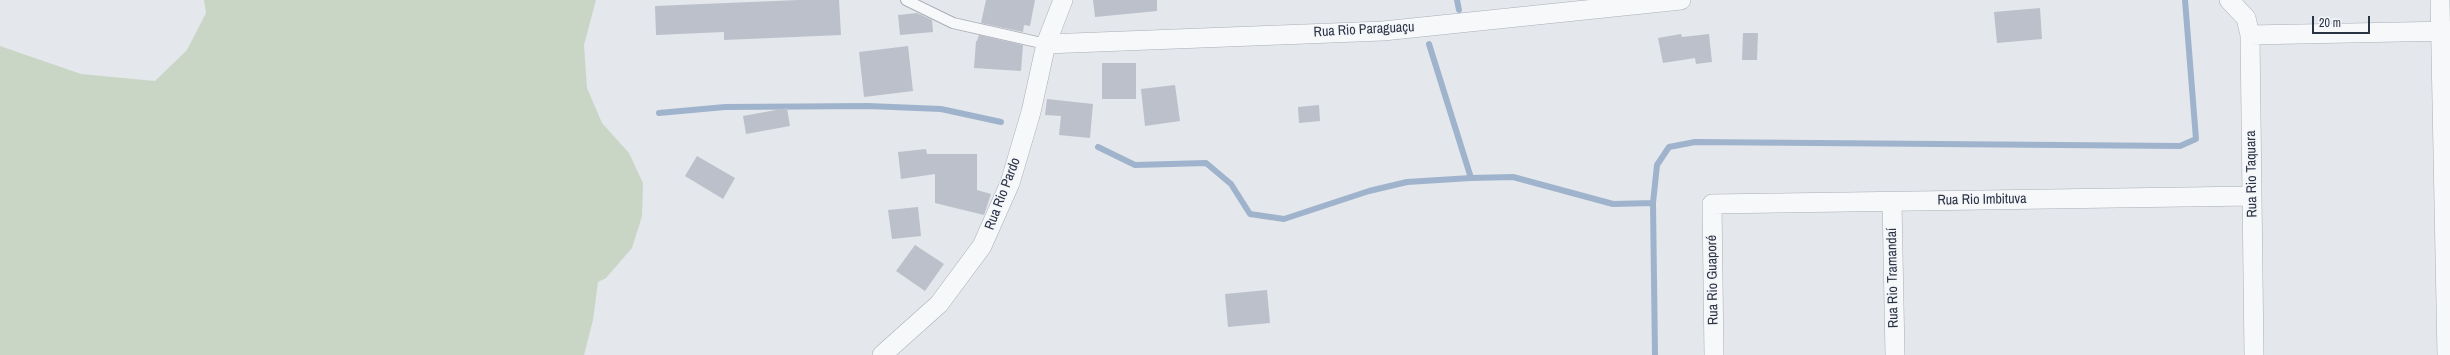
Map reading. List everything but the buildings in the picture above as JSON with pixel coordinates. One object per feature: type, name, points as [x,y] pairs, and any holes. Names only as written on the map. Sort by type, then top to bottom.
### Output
[{"type":"street","name":"Rua Rio Pardo","points":[[882,355],[938,304],[982,246],[1010,183],[1031,112],[1046,44],[1063,0]]},
{"type":"street","name":"Rua Rio Paraguaçu","points":[[1046,44],[1383,31],[1682,0]]},
{"type":"street","name":"Rua Rio Taquara","points":[[2229,0],[2246,18],[2250,35],[2254,355]]},
{"type":"street","points":[[2440,0],[2446,32],[2447,355]]},
{"type":"street","points":[[2250,35],[2446,32]]},
{"type":"street","name":"Rua Rio Imbituva","points":[[1712,204],[2252,196]]},
{"type":"street","name":"Rua Rio Tramandaí","points":[[1892,202],[1895,355]]},
{"type":"street","name":"Rua Rio Guaporé","points":[[1712,204],[1714,355]]},
{"type":"lane","points":[[906,0],[953,23],[1046,44]]},
{"type":"green space","points":[[204,0],[596,0],[584,45],[587,88],[602,123],[629,153],[643,183],[642,216],[632,248],[606,278],[598,282],[593,320],[584,355],[0,355],[0,46],[81,74],[155,81],[187,50],[206,13]]},
{"type":"waterway","points":[[1457,0],[1459,10]]},
{"type":"waterway","points":[[1655,355],[1653,203],[1657,165],[1669,147],[1695,142],[2180,146],[2196,139],[2185,0]]},
{"type":"waterway","points":[[1429,44],[1471,178],[1513,177],[1613,204],[1653,203]]},
{"type":"waterway","points":[[659,113],[725,107],[868,106],[941,109],[1001,122]]},
{"type":"waterway","points":[[1098,147],[1135,165],[1206,163],[1231,184],[1250,214],[1284,219],[1369,191],[1407,182],[1471,178]]}]
